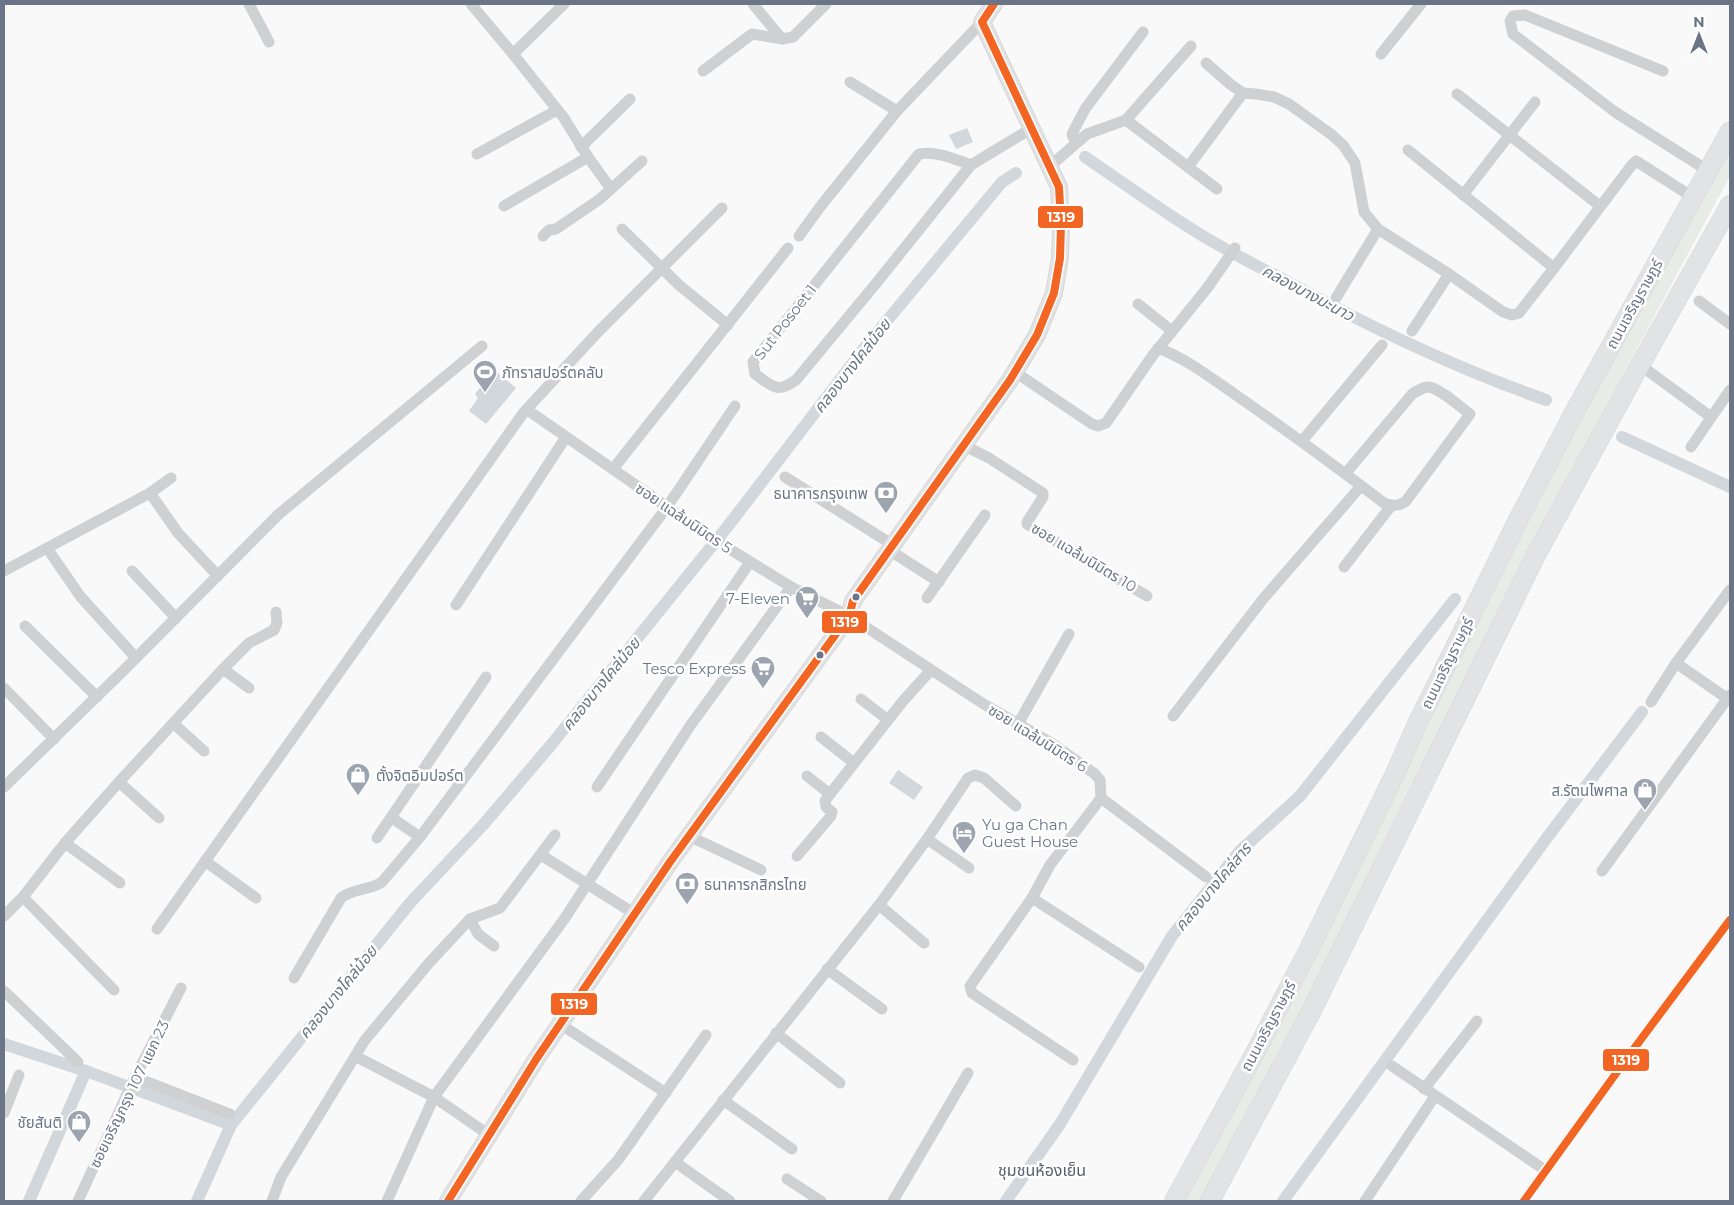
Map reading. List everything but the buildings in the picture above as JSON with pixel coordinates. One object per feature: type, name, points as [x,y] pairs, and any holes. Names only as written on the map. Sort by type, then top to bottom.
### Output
[{"type":"main road","name":"ถนนเจริญราษฎร์","points":[[1174,1201],[1309,949],[1393,778],[1422,713],[1519,518],[1576,409],[1730,131]]},
{"type":"main road","name":"ถนนเจริญราษฎร์","points":[[1210,1201],[1311,1012],[1536,556],[1640,365],[1729,212]]},
{"type":"street","points":[[249,4],[269,42]]},
{"type":"street","points":[[470,4],[564,118],[611,189]]},
{"type":"street","points":[[513,54],[564,4]]},
{"type":"street","points":[[752,4],[782,39]]},
{"type":"street","points":[[704,71],[749,35],[782,39],[793,37],[826,4]]},
{"type":"street","points":[[798,236],[897,111],[982,22],[994,4]]},
{"type":"street","points":[[1381,54],[1421,4]]},
{"type":"street","points":[[1663,71],[1525,15],[1514,16],[1510,21],[1514,34],[1615,112],[1707,170]]},
{"type":"street","points":[[448,1201],[560,1024],[689,836],[849,616],[853,601],[929,496],[1015,372],[1037,336],[1054,293],[1060,258],[1060,197],[1057,182],[1050,166],[982,22]]},
{"type":"street","points":[[1078,141],[1072,134],[1085,110],[1143,32]]},
{"type":"street","points":[[1050,166],[1087,134],[1126,120],[1191,46]]},
{"type":"street","points":[[1206,63],[1243,93],[1274,97],[1289,104],[1332,135],[1343,146],[1355,163],[1364,212],[1378,229],[1503,312],[1512,315],[1519,313],[1630,166],[1636,161],[1694,198]]},
{"type":"street","points":[[850,82],[897,111]]},
{"type":"street","points":[[1188,167],[1243,93]]},
{"type":"street","points":[[1457,94],[1600,206]]},
{"type":"street","points":[[504,206],[585,152],[630,99]]},
{"type":"street","points":[[1464,195],[1535,102]]},
{"type":"street","points":[[477,154],[557,110]]},
{"type":"street","points":[[1126,120],[1217,189]]},
{"type":"street","name":"Sut Posoet 1","points":[[971,165],[941,154],[928,152],[919,154],[753,362],[755,374],[775,388],[782,389],[796,380],[971,165],[1032,128]]},
{"type":"street","points":[[1408,150],[1554,268]]},
{"type":"street","points":[[542,236],[600,199],[642,161]]},
{"type":"street","points":[[157,929],[524,412],[661,268],[722,208]]},
{"type":"street","points":[[622,229],[679,285],[728,325]]},
{"type":"street","points":[[1336,298],[1378,229]]},
{"type":"street","points":[[613,469],[788,248]]},
{"type":"street","points":[[1015,372],[1092,424],[1098,426],[1106,423],[1158,348],[1208,287],[1235,248]]},
{"type":"street","points":[[1412,331],[1448,274]]},
{"type":"street","points":[[1699,301],[1730,324]]},
{"type":"street","points":[[1138,304],[1172,331]]},
{"type":"street","points":[[1302,441],[1382,345]]},
{"type":"street","points":[[4,787],[97,697],[279,514],[482,346]]},
{"type":"street","points":[[1158,348],[1170,353],[1211,378],[1302,441],[1384,503],[1391,506],[1396,507],[1406,501],[1470,414],[1429,387],[1420,389],[1346,473]]},
{"type":"street","points":[[1640,365],[1711,417]]},
{"type":"street","points":[[1691,447],[1730,390]]},
{"type":"street","points":[[294,978],[341,898],[350,892],[375,886],[382,882],[420,837],[667,507],[735,406]]},
{"type":"street","name":"ซอย แฉล้มนิมิตร 5","points":[[526,411],[529,411],[566,436],[719,543],[792,587],[849,616]]},
{"type":"street","points":[[456,605],[566,436]]},
{"type":"street","name":"ซอย แฉล้มนิมิตร 10","points":[[963,445],[989,458],[1043,494],[1027,524],[1147,596]]},
{"type":"street","points":[[785,477],[939,582]]},
{"type":"street","points":[[4,571],[150,493],[171,478]]},
{"type":"street","points":[[1173,716],[1263,599],[1361,486]]},
{"type":"street","points":[[150,493],[178,533],[218,576]]},
{"type":"street","points":[[1344,566],[1391,506]]},
{"type":"street","points":[[927,598],[985,515]]},
{"type":"street","points":[[47,548],[80,596],[136,658]]},
{"type":"street","points":[[597,787],[750,562]]},
{"type":"street","points":[[132,571],[176,618]]},
{"type":"street","points":[[388,1201],[434,1097],[564,918],[690,726],[792,587]]},
{"type":"street","points":[[1651,702],[1676,662],[1730,590]]},
{"type":"street","points":[[4,916],[23,897],[66,843],[119,782],[223,669],[249,643],[274,630],[277,623],[276,612]]},
{"type":"street","name":"ซอย แฉล้มนิมิตร 6","points":[[849,616],[982,703],[1053,744],[1095,774],[1100,780],[1101,798]]},
{"type":"street","points":[[25,626],[97,697]]},
{"type":"street","points":[[1018,724],[1069,634]]},
{"type":"street","points":[[1602,871],[1729,697],[1676,662]]},
{"type":"street","points":[[223,669],[249,688]]},
{"type":"street","points":[[797,856],[831,816],[832,812],[826,807],[826,801],[830,794],[888,720],[931,670]]},
{"type":"street","points":[[377,838],[486,677]]},
{"type":"street","points":[[4,688],[54,739]]},
{"type":"street","points":[[861,699],[888,720]]},
{"type":"street","points":[[174,724],[204,751]]},
{"type":"street","points":[[821,737],[854,763]]},
{"type":"street","points":[[644,1201],[879,905],[968,778],[976,775],[984,778],[1016,806]]},
{"type":"street","points":[[807,776],[830,794]]},
{"type":"street","points":[[119,782],[159,818]]},
{"type":"street","points":[[1074,1060],[972,994],[970,986],[1032,898],[1050,865],[1101,798],[1206,876]]},
{"type":"street","points":[[392,818],[420,837]]},
{"type":"street","points":[[272,1201],[281,1177],[365,1040],[382,1018],[470,919],[500,908],[555,835]]},
{"type":"street","points":[[689,836],[761,870]]},
{"type":"street","points":[[927,839],[969,868]]},
{"type":"street","points":[[66,843],[120,883]]},
{"type":"street","points":[[541,855],[635,914]]},
{"type":"street","points":[[205,861],[256,898]]},
{"type":"street","points":[[23,897],[114,990]]},
{"type":"street","points":[[1032,898],[1139,967]]},
{"type":"street","points":[[879,905],[924,943]]},
{"type":"street","points":[[470,919],[478,934],[494,946]]},
{"type":"street","points":[[1524,1201],[1626,1059],[1730,920]]},
{"type":"street","points":[[827,969],[882,1009]]},
{"type":"street","name":"ซอยเจริญกรุง 107 แยก 23","points":[[78,1201],[135,1078],[181,988]]},
{"type":"street","points":[[4,991],[78,1062]]},
{"type":"street","points":[[1424,1089],[1477,1021]]},
{"type":"street","points":[[560,1024],[666,1093]]},
{"type":"street","points":[[776,1033],[840,1083]]},
{"type":"street","points":[[581,1201],[618,1160],[706,1035]]},
{"type":"street","points":[[355,1056],[434,1097],[489,1134]]},
{"type":"street","points":[[1392,1066],[1545,1170]]},
{"type":"street","points":[[893,1201],[968,1073]]},
{"type":"street","points":[[4,1113],[19,1075]]},
{"type":"street","points":[[135,1078],[230,1114]]},
{"type":"street","points":[[1365,1201],[1435,1096]]},
{"type":"street","points":[[723,1100],[792,1149]]},
{"type":"street","points":[[675,1162],[730,1201]]},
{"type":"street","points":[[786,1179],[821,1201]]},
{"type":"shaded area","points":[[967,128],[973,142],[956,149],[949,135]]},
{"type":"shaded area","points":[[1730,147],[1730,176],[1586,443],[1371,883],[1202,1201],[1185,1201],[1303,979],[1375,836],[1488,598],[1598,386]]},
{"type":"shaded area","points":[[494,370],[516,388],[486,424],[469,411],[478,398],[475,394]]},
{"type":"shaded area","points":[[898,770],[923,787],[914,800],[889,783]]},
{"type":"waterway","name":"คลองบางมะนาว","points":[[1085,157],[1198,233],[1319,299],[1447,361],[1546,400]]},
{"type":"waterway","name":"คลองบางโคล่น้อย","points":[[197,1201],[231,1125],[410,903],[483,825],[551,745],[728,526],[866,346],[1002,182],[1016,173]]},
{"type":"waterway","name":"คลองบางมะนาว","points":[[1622,437],[1730,487]]},
{"type":"waterway","name":"คลองบางโคล่สาร","points":[[1006,1201],[1060,1124],[1172,936],[1240,851],[1300,796],[1455,599]]},
{"type":"waterway","points":[[1283,1201],[1546,839],[1642,712]]},
{"type":"waterway","points":[[4,1044],[86,1071],[231,1125]]},
{"type":"waterway","points":[[29,1201],[86,1071]]},
{"type":"transit line","name":"1319","points":[[448,1201],[537,1058],[670,862],[849,616],[853,601],[1010,380],[1037,335],[1054,293],[1060,258],[1059,187],[982,22],[994,4]]},
{"type":"transit line","name":"1319","points":[[1524,1201],[1730,920]]},
{"type":"place","name":"ภัทราสปอร์ตคลับ","points":[[485,393]]},
{"type":"place","name":"ธนาคารกรุงเทพ","points":[[886,514]]},
{"type":"place","name":"7-Eleven","points":[[807,619]]},
{"type":"place","name":"Tesco Express","points":[[763,689]]},
{"type":"place","name":"ตั้งจิตอิมปอร์ต","points":[[358,796]]},
{"type":"place","name":"ส.รัตนไพศาล","points":[[1645,811]]},
{"type":"place","name":"Yu ga Chan Guest House","points":[[964,854]]},
{"type":"place","name":"ธนาคารกสิกรไทย","points":[[687,905]]},
{"type":"place","name":"ชัยสันติ","points":[[79,1143]]},
{"type":"district","name":"ชุมชนห้องเย็น","points":[[1042,1170]]}]
